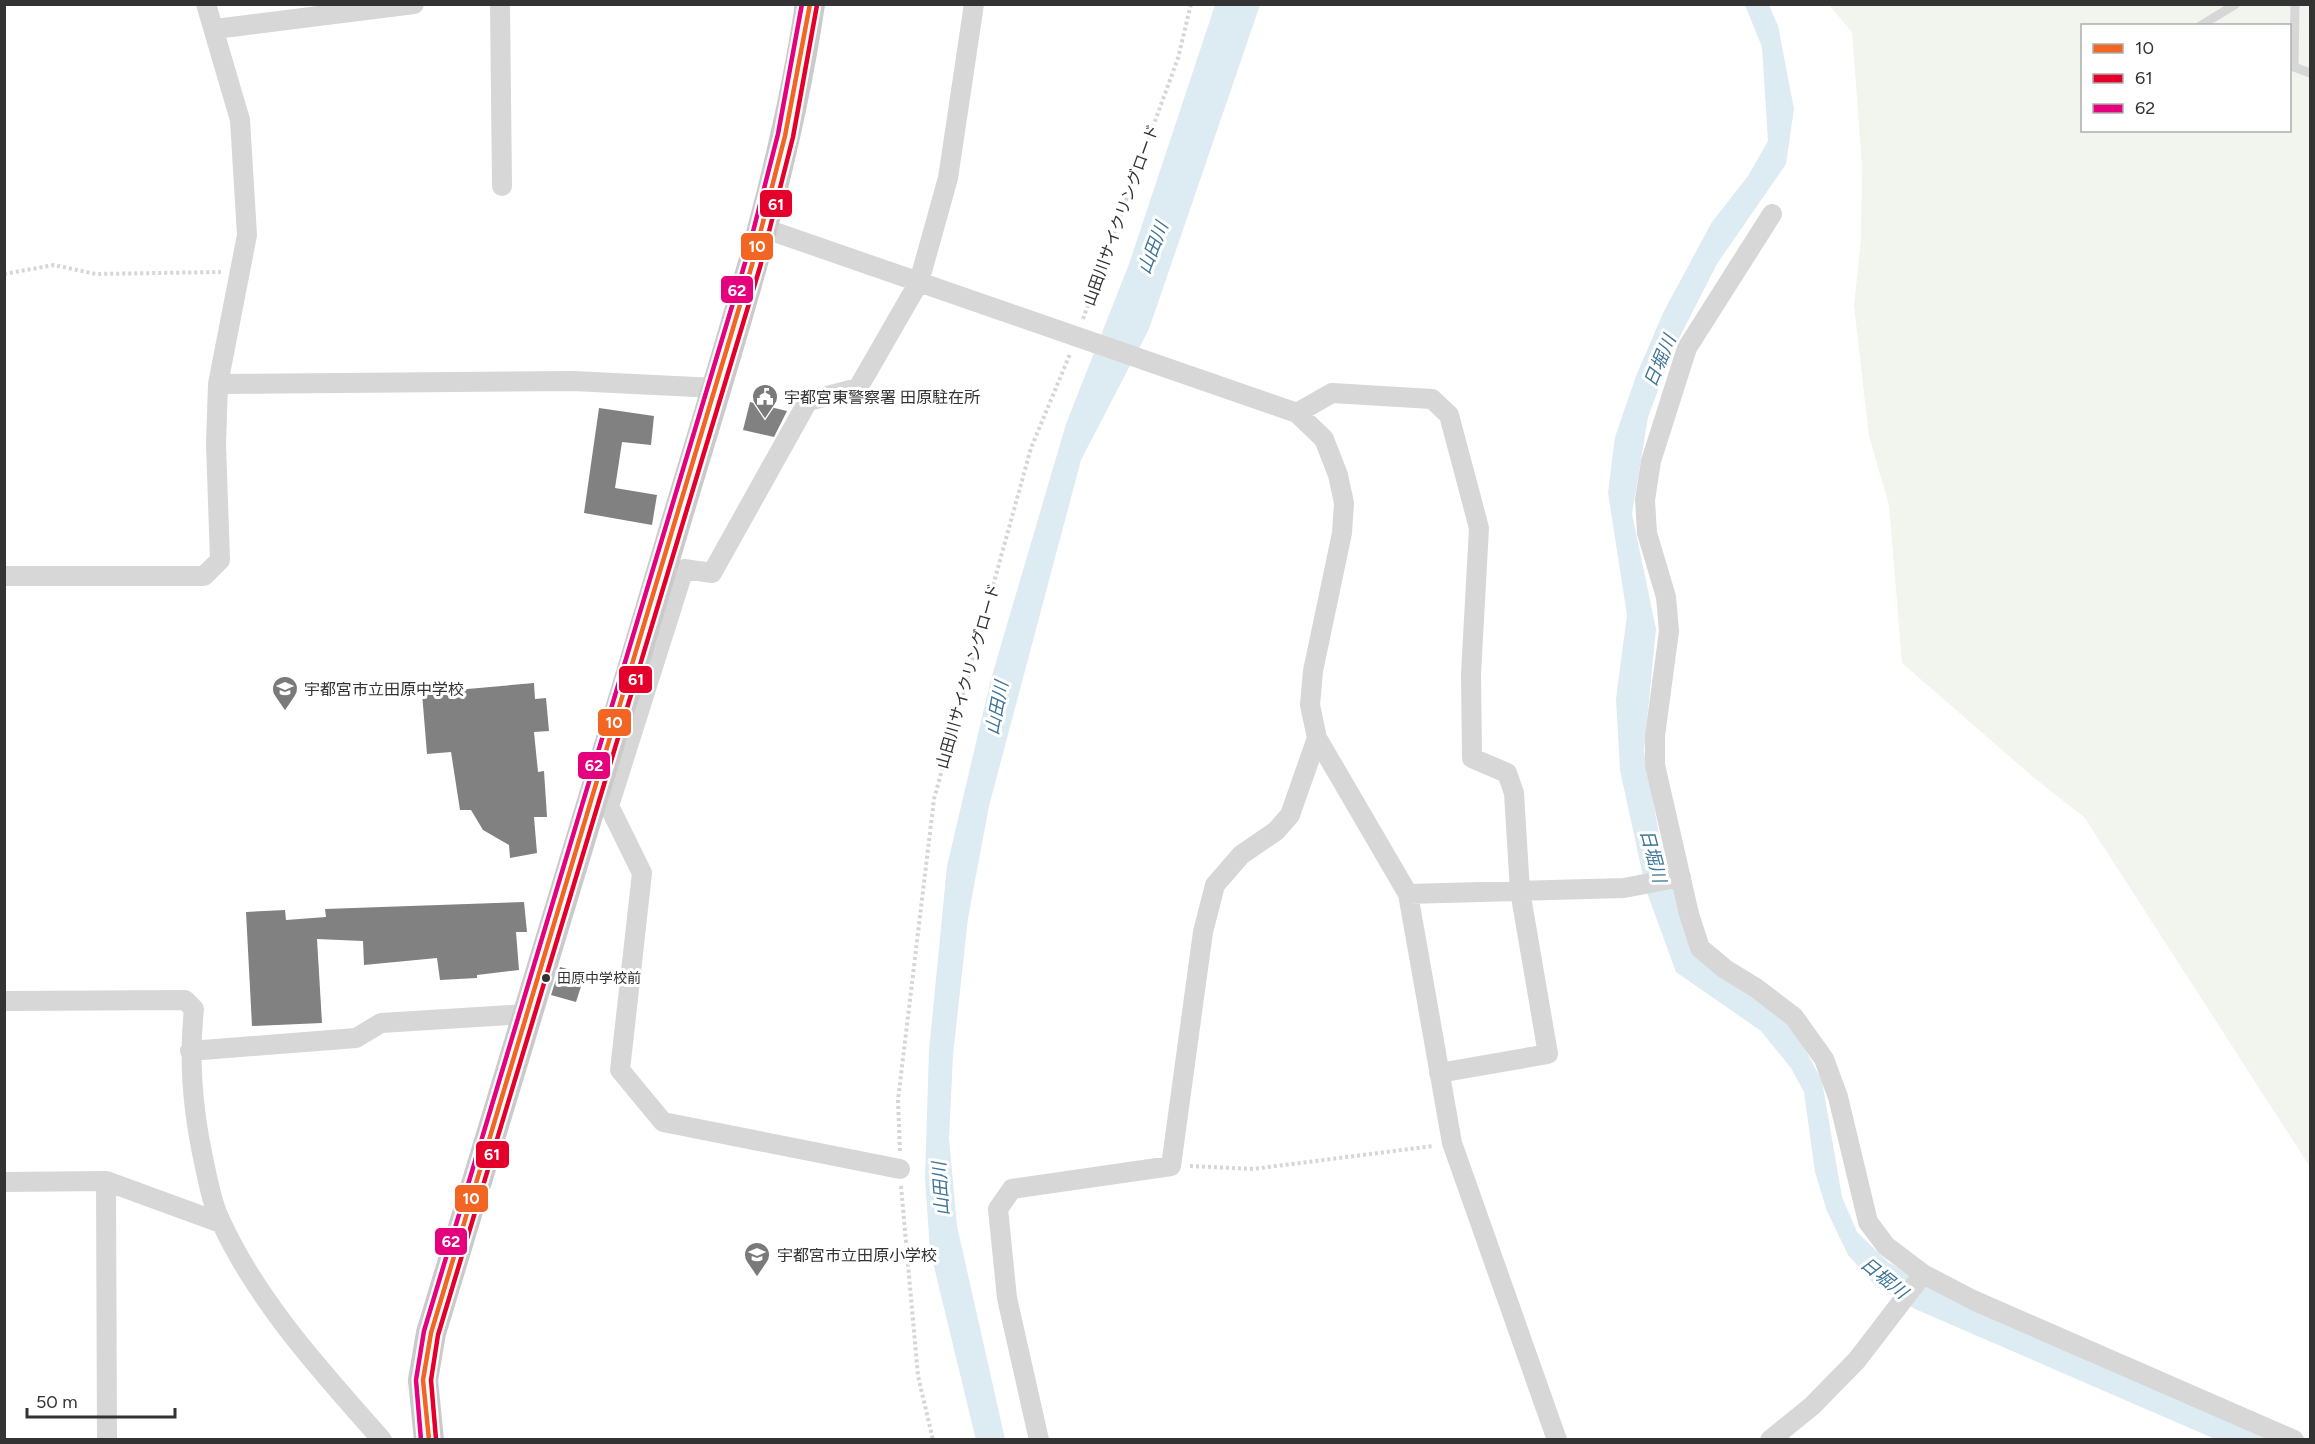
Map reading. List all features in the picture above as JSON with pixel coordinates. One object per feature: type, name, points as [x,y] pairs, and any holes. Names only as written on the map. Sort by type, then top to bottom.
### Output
[{"type":"main road","points":[[429,1440],[423,1380],[431,1334],[590,813],[763,228],[796,95],[810,4]]},
{"type":"street","points":[[4,576],[204,576],[220,560],[216,444],[218,384],[247,235],[240,120],[206,4]]},
{"type":"street","points":[[215,29],[414,4]]},
{"type":"street","points":[[500,4],[502,186]]},
{"type":"street","points":[[900,1169],[663,1122],[620,1070],[642,873],[609,806],[684,569],[712,573],[808,402],[858,388],[919,282],[948,178],[974,4]]},
{"type":"street","points":[[1772,214],[1687,348],[1650,461],[1645,500],[1647,533],[1666,597],[1669,631],[1655,736],[1655,765],[1700,948],[1794,1017],[1824,1059],[1838,1097],[1868,1222],[1886,1246],[1923,1274],[1973,1300],[2295,1440]]},
{"type":"street","points":[[763,228],[1076,337],[1164,365],[1297,413],[1324,439],[1338,475],[1344,503],[1342,533],[1312,671],[1310,705],[1317,738],[1408,894],[1452,1143],[1557,1440]]},
{"type":"street","points":[[218,384],[573,381],[716,388]]},
{"type":"street","points":[[1297,413],[1332,393],[1432,399],[1449,415],[1479,528],[1471,674],[1472,758],[1507,772],[1514,793],[1520,891],[1548,1054],[1439,1073]]},
{"type":"street","points":[[1039,1440],[1007,1298],[998,1209],[1012,1189],[1172,1166],[1203,932],[1215,885],[1240,855],[1276,831],[1290,815],[1317,738]]},
{"type":"street","points":[[1408,894],[1624,888],[1681,877]]},
{"type":"street","points":[[4,1001],[185,1000],[194,1009],[190,1051],[197,1131],[211,1192],[221,1223],[261,1291],[304,1352],[382,1440]]},
{"type":"street","points":[[190,1051],[356,1038],[381,1023],[527,1014]]},
{"type":"street","points":[[4,1182],[106,1181],[221,1223]]},
{"type":"street","points":[[106,1181],[107,1440]]},
{"type":"street","points":[[1770,1440],[1812,1406],[1857,1360],[1923,1274]]},
{"type":"lane","points":[[2203,24],[2236,4]]},
{"type":"lane","points":[[2295,4],[2294,67],[2310,73]]},
{"type":"path","name":"山田川サイクリングロード","points":[[933,1440],[918,1376],[900,1169],[898,1100],[934,799],[1031,448],[1076,337],[1178,58],[1191,4]]},
{"type":"path","points":[[4,274],[54,266],[96,274],[241,271]]},
{"type":"path","points":[[1172,1166],[1253,1169],[1452,1143]]},
{"type":"shaded area","points":[[1829,5],[2310,5],[2310,1167],[2085,818],[2033,777],[1902,663],[1889,505],[1869,436],[1854,306],[1861,239],[1862,165],[1852,32]]},
{"type":"water","name":"山田川","points":[[1215,5],[1260,5],[1149,329],[1081,460],[989,806],[968,918],[953,1055],[949,1138],[957,1226],[1005,1439],[976,1440],[930,1250],[925,1178],[929,1051],[947,866],[991,679],[1066,424],[1129,264]]},
{"type":"water","name":"日堀川","points":[[1745,5],[1769,5],[1778,26],[1794,109],[1786,164],[1717,264],[1672,352],[1648,417],[1632,514],[1656,629],[1644,751],[1661,845],[1683,922],[1769,1000],[1797,1034],[1822,1081],[1842,1197],[1857,1232],[1888,1262],[1955,1300],[2271,1439],[2215,1439],[1915,1309],[1876,1286],[1848,1255],[1827,1211],[1815,1172],[1804,1092],[1791,1068],[1761,1031],[1676,972],[1646,890],[1620,770],[1616,699],[1627,615],[1608,493],[1615,437],[1636,376],[1664,311],[1712,222],[1748,176],[1768,141],[1762,47]]},
{"type":"building","name":"宇都宮東警察署 田原駐在所","points":[[750,402],[787,411],[774,437],[743,430]]},
{"type":"building","points":[[599,408],[654,416],[651,445],[622,442],[615,488],[657,495],[652,525],[584,513]]},
{"type":"building","points":[[534,683],[535,699],[546,698],[549,731],[534,732],[538,772],[544,771],[547,817],[534,817],[537,853],[510,858],[509,845],[483,830],[471,810],[460,810],[451,752],[427,754],[422,693]]},
{"type":"building","points":[[524,902],[527,932],[516,932],[519,970],[477,975],[477,978],[440,980],[437,958],[364,965],[363,941],[317,939],[322,1023],[252,1026],[246,912],[285,910],[286,920],[326,917],[325,909]]},
{"type":"building","points":[[560,967],[585,974],[576,1002],[551,995]]},
{"type":"transit line","name":"62","points":[[421,1440],[416,1380],[424,1331],[745,263],[778,134],[802,4]]},
{"type":"transit line","name":"10","points":[[429,1440],[423,1380],[431,1333],[752,265],[785,136],[810,4]]},
{"type":"transit line","name":"61","points":[[436,1439],[431,1380],[438,1335],[760,267],[793,137],[817,5]]},
{"type":"place","name":"宇都宮東警察署 田原駐在所","points":[[765,420]]},
{"type":"place","name":"宇都宮市立田原中学校","points":[[285,712]]},
{"type":"place","name":"田原中学校前","points":[[546,978]]},
{"type":"place","name":"宇都宮市立田原小学校","points":[[757,1278]]}]
